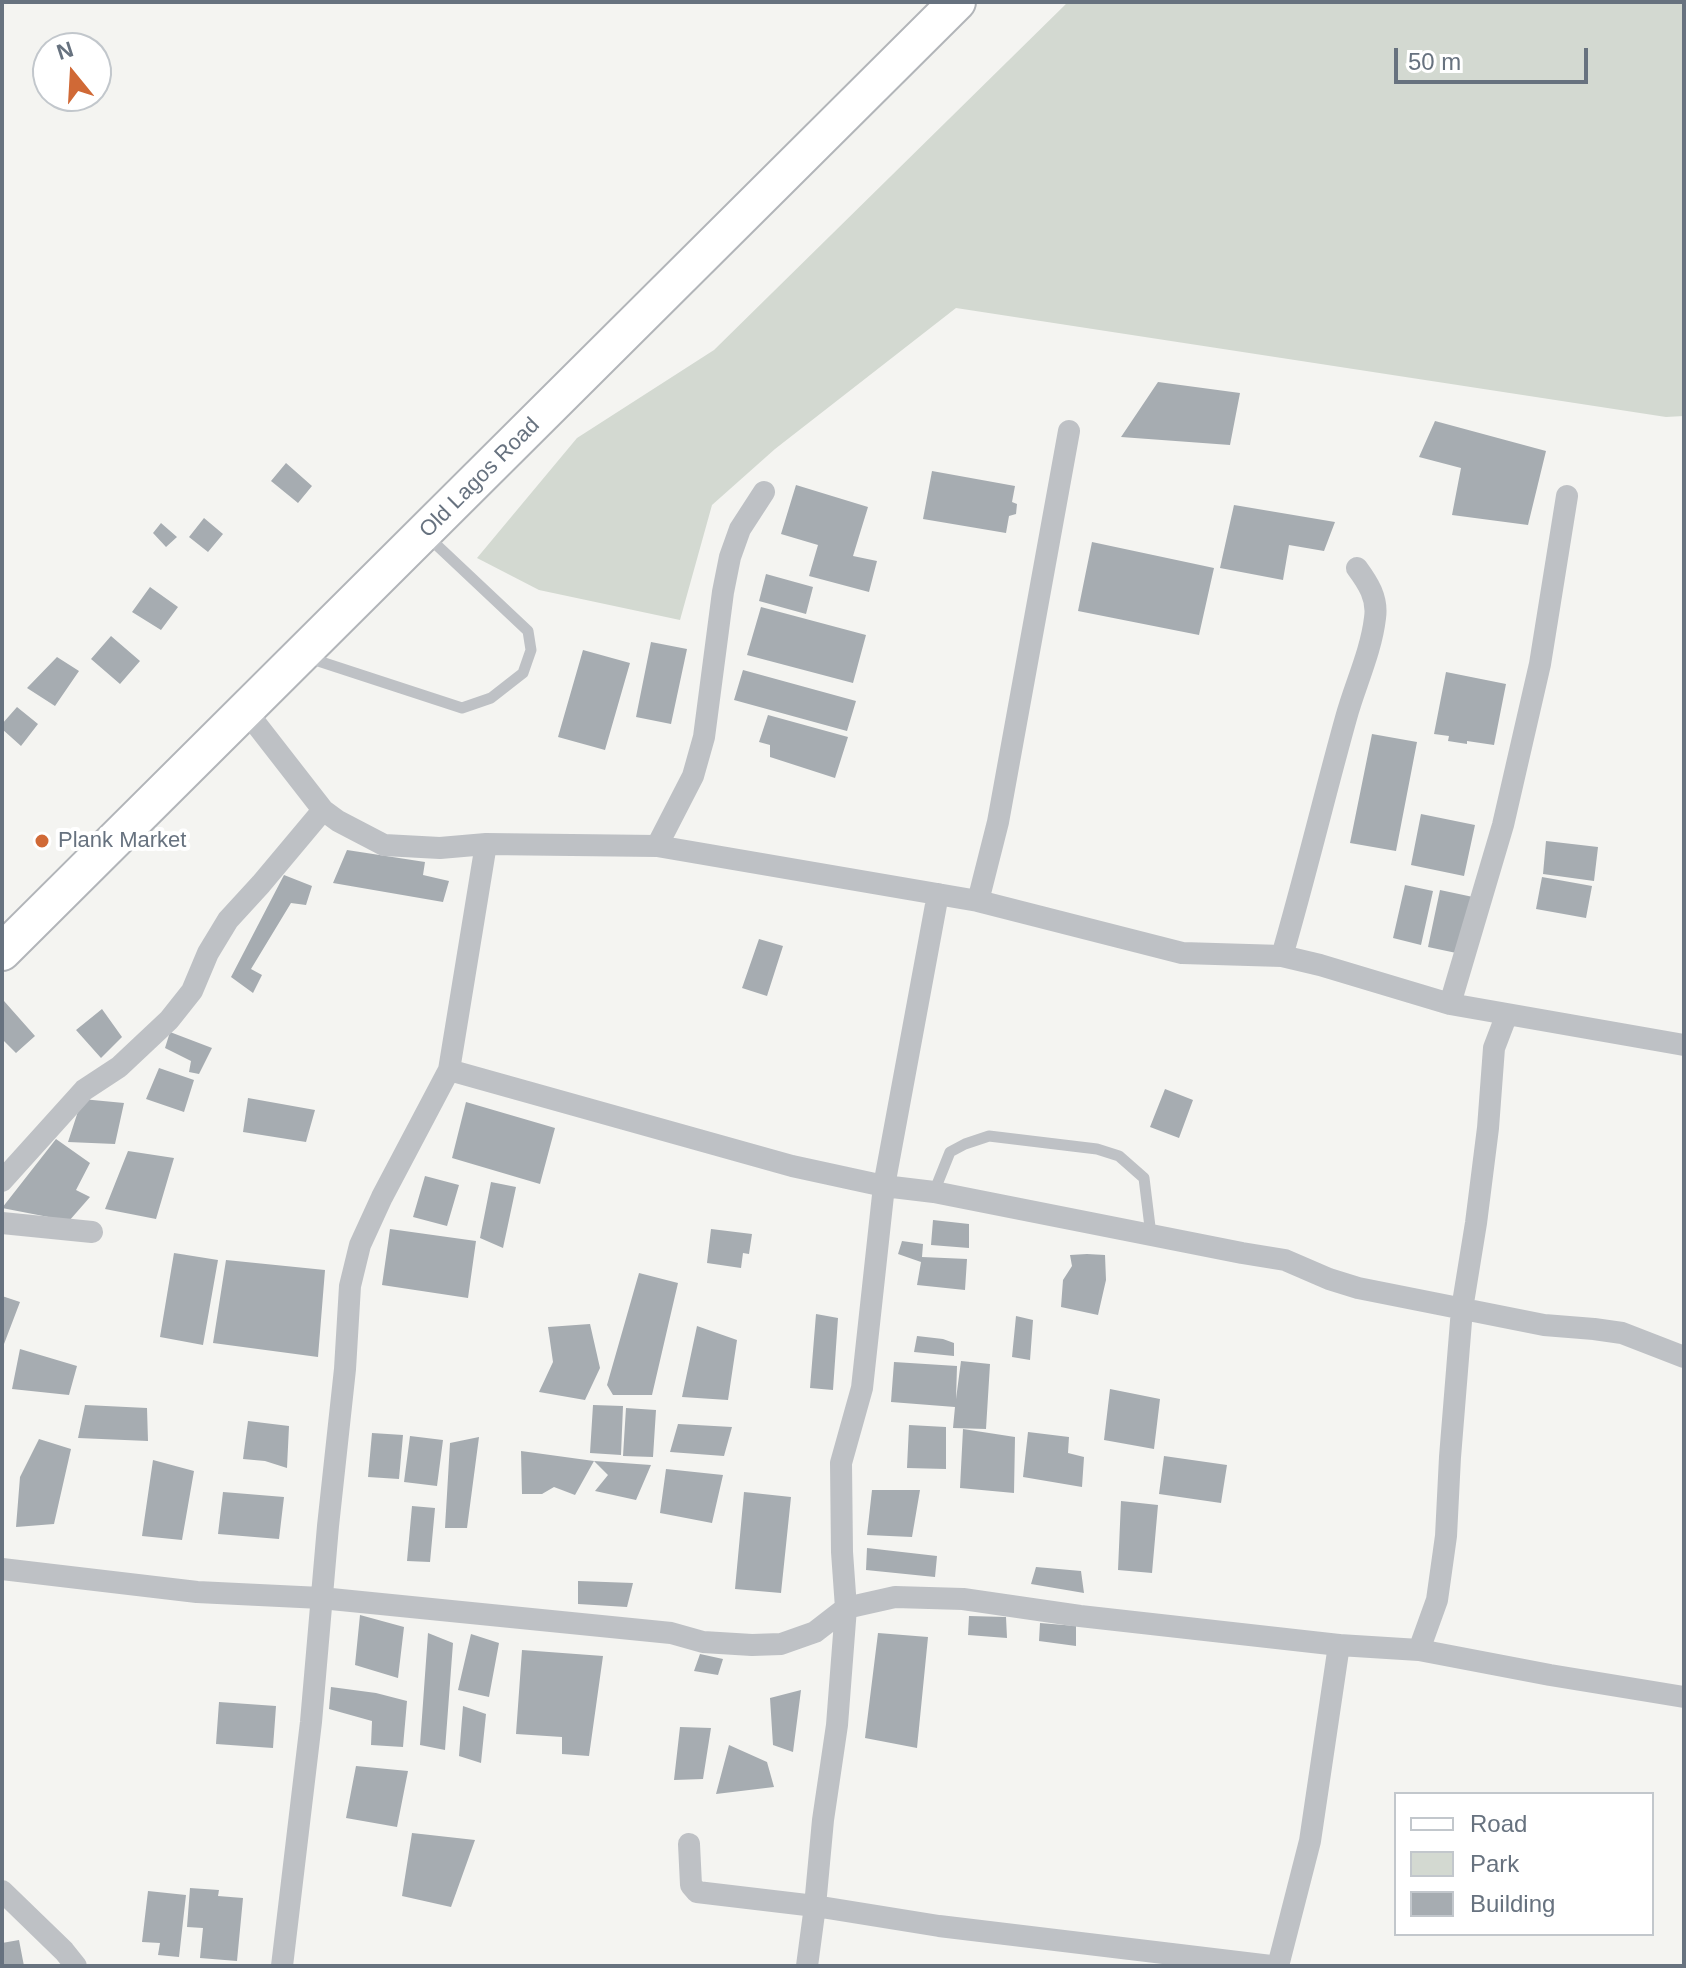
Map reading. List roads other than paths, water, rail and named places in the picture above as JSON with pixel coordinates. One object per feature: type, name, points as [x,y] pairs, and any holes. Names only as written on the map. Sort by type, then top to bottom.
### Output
[{"type":"main road","name":"Old Lagos Road","points":[[2,952],[957,2]]},
{"type":"street","points":[[978,901],[998,822],[1069,431]]},
{"type":"street","points":[[657,846],[693,776],[704,737],[730,557],[740,529],[764,492]]},
{"type":"street","points":[[1450,1004],[1510,796],[1540,664],[1567,496]]},
{"type":"street","points":[[1282,956],[1376,615],[1372,589],[1357,568]]},
{"type":"street","points":[[246,711],[323,810],[384,845],[440,848],[486,844],[657,846],[978,901],[1182,953],[1282,956],[1450,1004],[1684,1045]]},
{"type":"street","points":[[2,1181],[84,1090],[119,1067],[169,1020],[192,991],[208,953],[228,920],[323,810]]},
{"type":"street","points":[[282,1966],[311,1722],[345,1369],[350,1286],[360,1245],[382,1197],[449,1070],[486,844]]},
{"type":"street","points":[[807,1966],[837,1725],[846,1608],[841,1463],[862,1388],[884,1186],[938,894]]},
{"type":"street","points":[[1419,1650],[1437,1600],[1446,1536],[1462,1309],[1486,1144],[1494,1048],[1507,1014]]},
{"type":"street","points":[[449,1070],[792,1166],[884,1186],[934,1192],[1285,1260],[1358,1288],[1544,1325],[1622,1333],[1684,1357]]},
{"type":"street","points":[[2,1223],[92,1232]]},
{"type":"street","points":[[2,1569],[197,1592],[321,1598],[671,1633],[703,1642],[752,1645],[781,1644],[815,1632],[846,1608],[895,1597],[963,1599],[1080,1616],[1339,1645],[1419,1650],[1684,1697]]},
{"type":"street","points":[[1278,1966],[1310,1841],[1339,1645]]},
{"type":"street","points":[[689,1844],[691,1885],[697,1892],[815,1906],[939,1926],[1271,1966]]},
{"type":"street","points":[[2,1891],[76,1966]]},
{"type":"lane","points":[[302,655],[462,708],[491,698],[523,673],[531,650],[528,631],[424,533]]},
{"type":"lane","points":[[934,1192],[950,1152],[989,1136],[1097,1149],[1119,1156],[1144,1178],[1151,1235]]},
{"type":"place","name":"Plank Market","points":[[42,841]]}]
